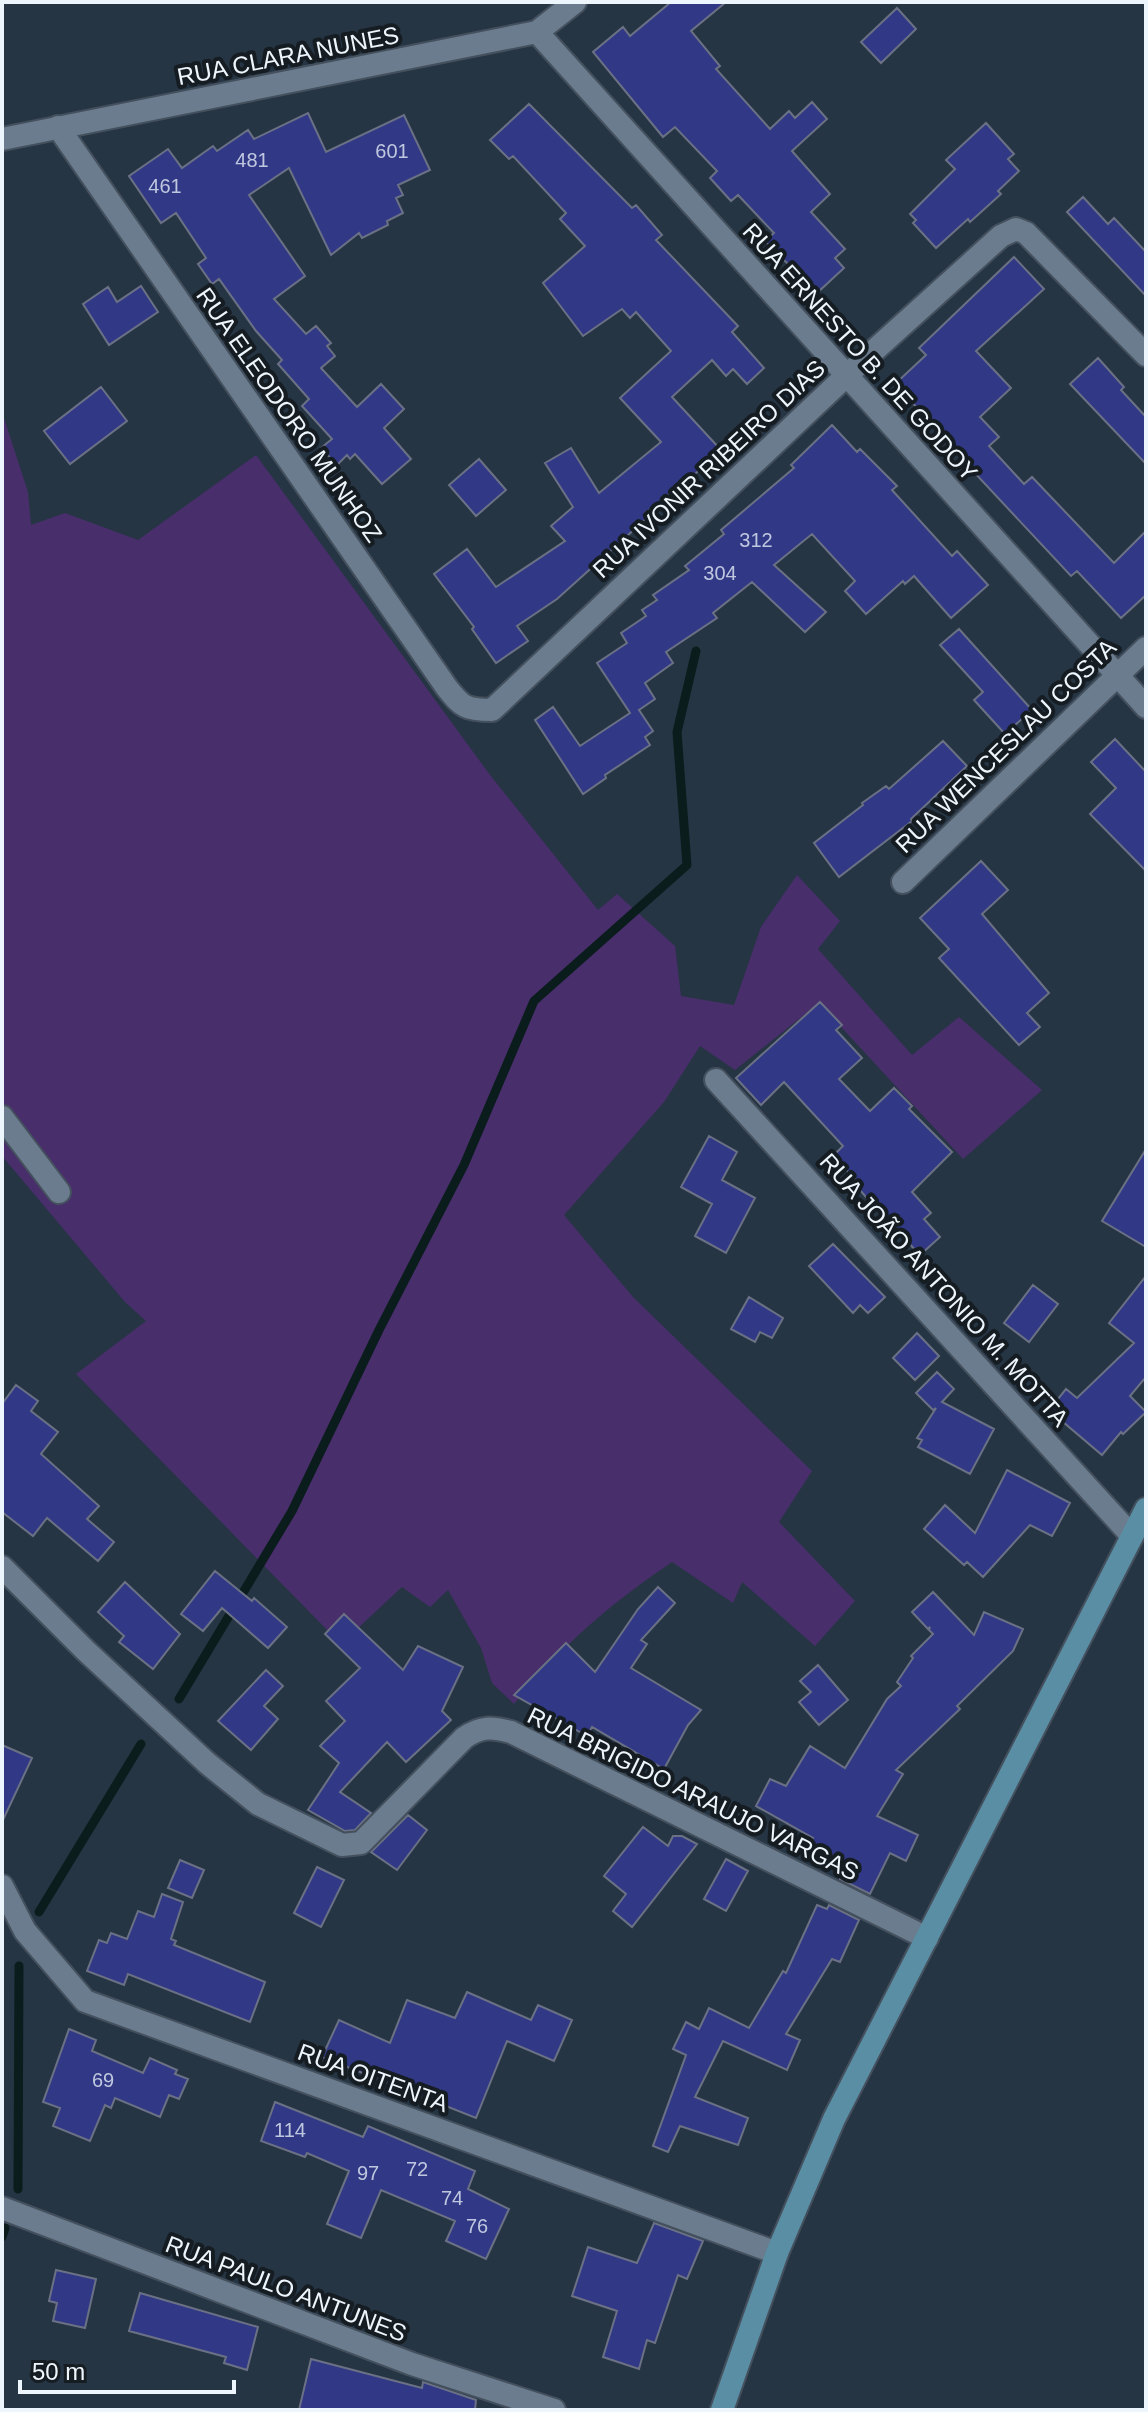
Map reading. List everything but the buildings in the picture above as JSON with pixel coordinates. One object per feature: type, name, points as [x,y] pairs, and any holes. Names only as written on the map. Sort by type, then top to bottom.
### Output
[{"type":"main road","points":[[722,2410],[777,2253],[834,2119],[1146,1509]]},
{"type":"street","name":"RUA CLARA NUNES","points":[[2,139],[537,32],[575,2]]},
{"type":"street","name":"RUA ERNESTO B. DE GODOY","points":[[537,32],[1146,707]]},
{"type":"street","name":"RUA ELEODORO MUNHOZ","points":[[58,127],[447,688],[459,703],[472,710],[492,710]]},
{"type":"street","name":"RUA IVONIR RIBEIRO DIAS","points":[[492,710],[846,376],[1001,236],[1016,229],[1026,233],[1146,355]]},
{"type":"street","name":"RUA WENCESLAU COSTA","points":[[903,882],[1146,648]]},
{"type":"street","name":"RUA JOÃO ANTONIO M. MOTTA","points":[[716,1080],[1132,1536]]},
{"type":"street","points":[[2,1117],[59,1192]]},
{"type":"street","name":"RUA BRIGIDO ARAUJO VARGAS","points":[[2,1567],[85,1650],[207,1763],[258,1804],[342,1845],[361,1843],[464,1738],[489,1726],[511,1732],[927,1938]]},
{"type":"street","name":"RUA OITENTA","points":[[2,1886],[25,1931],[85,2001],[777,2253]]},
{"type":"street","name":"RUA PAULO ANTUNES","points":[[2,2208],[412,2364],[554,2410]]},
{"type":"shaded area","points":[[2,412],[28,492],[31,525],[65,513],[138,540],[256,455],[490,775],[598,910],[617,894],[675,946],[681,996],[734,1005],[761,927],[797,875],[840,921],[818,949],[912,1055],[959,1017],[1042,1090],[963,1159],[819,1003],[735,1070],[700,1046],[664,1102],[564,1215],[633,1297],[812,1471],[779,1522],[855,1601],[815,1646],[742,1582],[733,1603],[672,1562],[587,1627],[514,1704],[492,1683],[481,1648],[448,1590],[430,1607],[402,1587],[339,1642],[76,1374],[146,1321],[125,1302],[2,1156]]},
{"type":"waterway","points":[[179,1699],[292,1511],[379,1330],[464,1165],[534,1001],[687,865],[677,732],[696,651]]},
{"type":"waterway","points":[[39,1912],[141,1744]]},
{"type":"waterway","points":[[18,2189],[19,1966]]},
{"type":"waterway","points":[[2,2237],[5,2228]]}]
